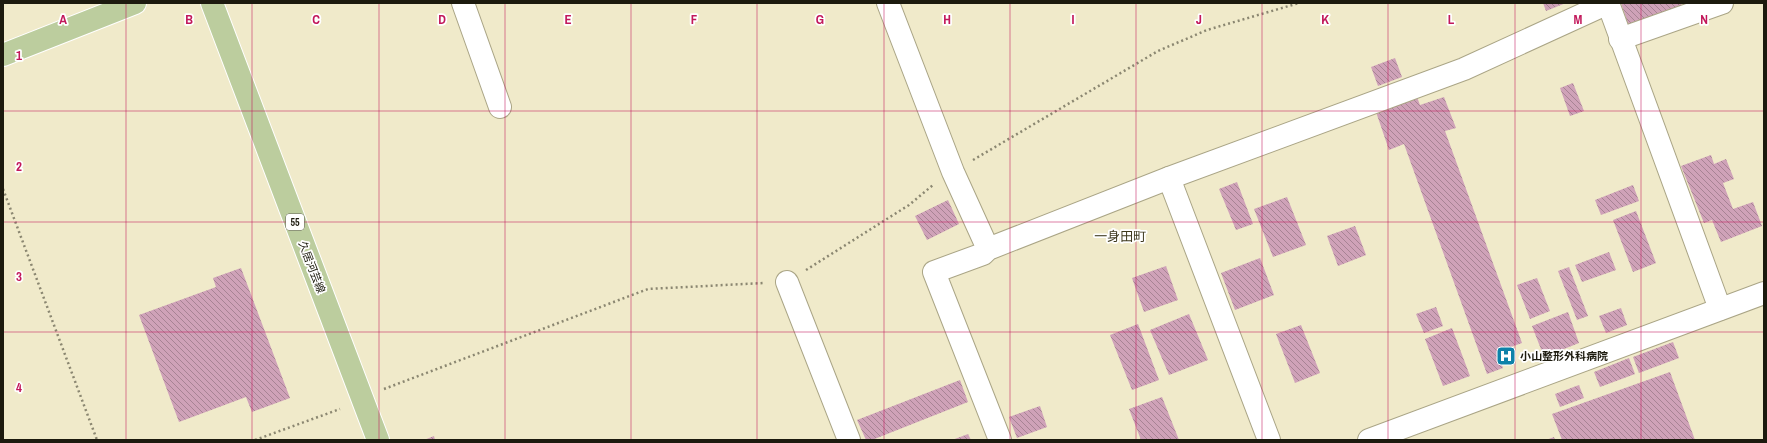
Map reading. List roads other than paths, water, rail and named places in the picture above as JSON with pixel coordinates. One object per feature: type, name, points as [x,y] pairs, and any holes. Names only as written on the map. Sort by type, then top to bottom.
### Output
[{"type":"main road","points":[[3,55],[135,3]]},
{"type":"main road","name":"久居河芸線","points":[[212,3],[378,440]]},
{"type":"street","points":[[463,3],[500,107]]},
{"type":"street","points":[[888,3],[953,172],[988,248]]},
{"type":"street","points":[[1000,440],[934,272],[983,254],[988,248],[1169,178],[1464,69],[1608,3],[1720,309]]},
{"type":"street","points":[[1620,39],[1722,3]]},
{"type":"street","points":[[1169,178],[1269,440]]},
{"type":"street","points":[[787,282],[849,440]]},
{"type":"street","points":[[1369,440],[1764,293]]},
{"type":"place","name":"小山整形外科病院","points":[[1506,356]]},
{"type":"district","name":"一身田町","points":[[1120,236]]}]
